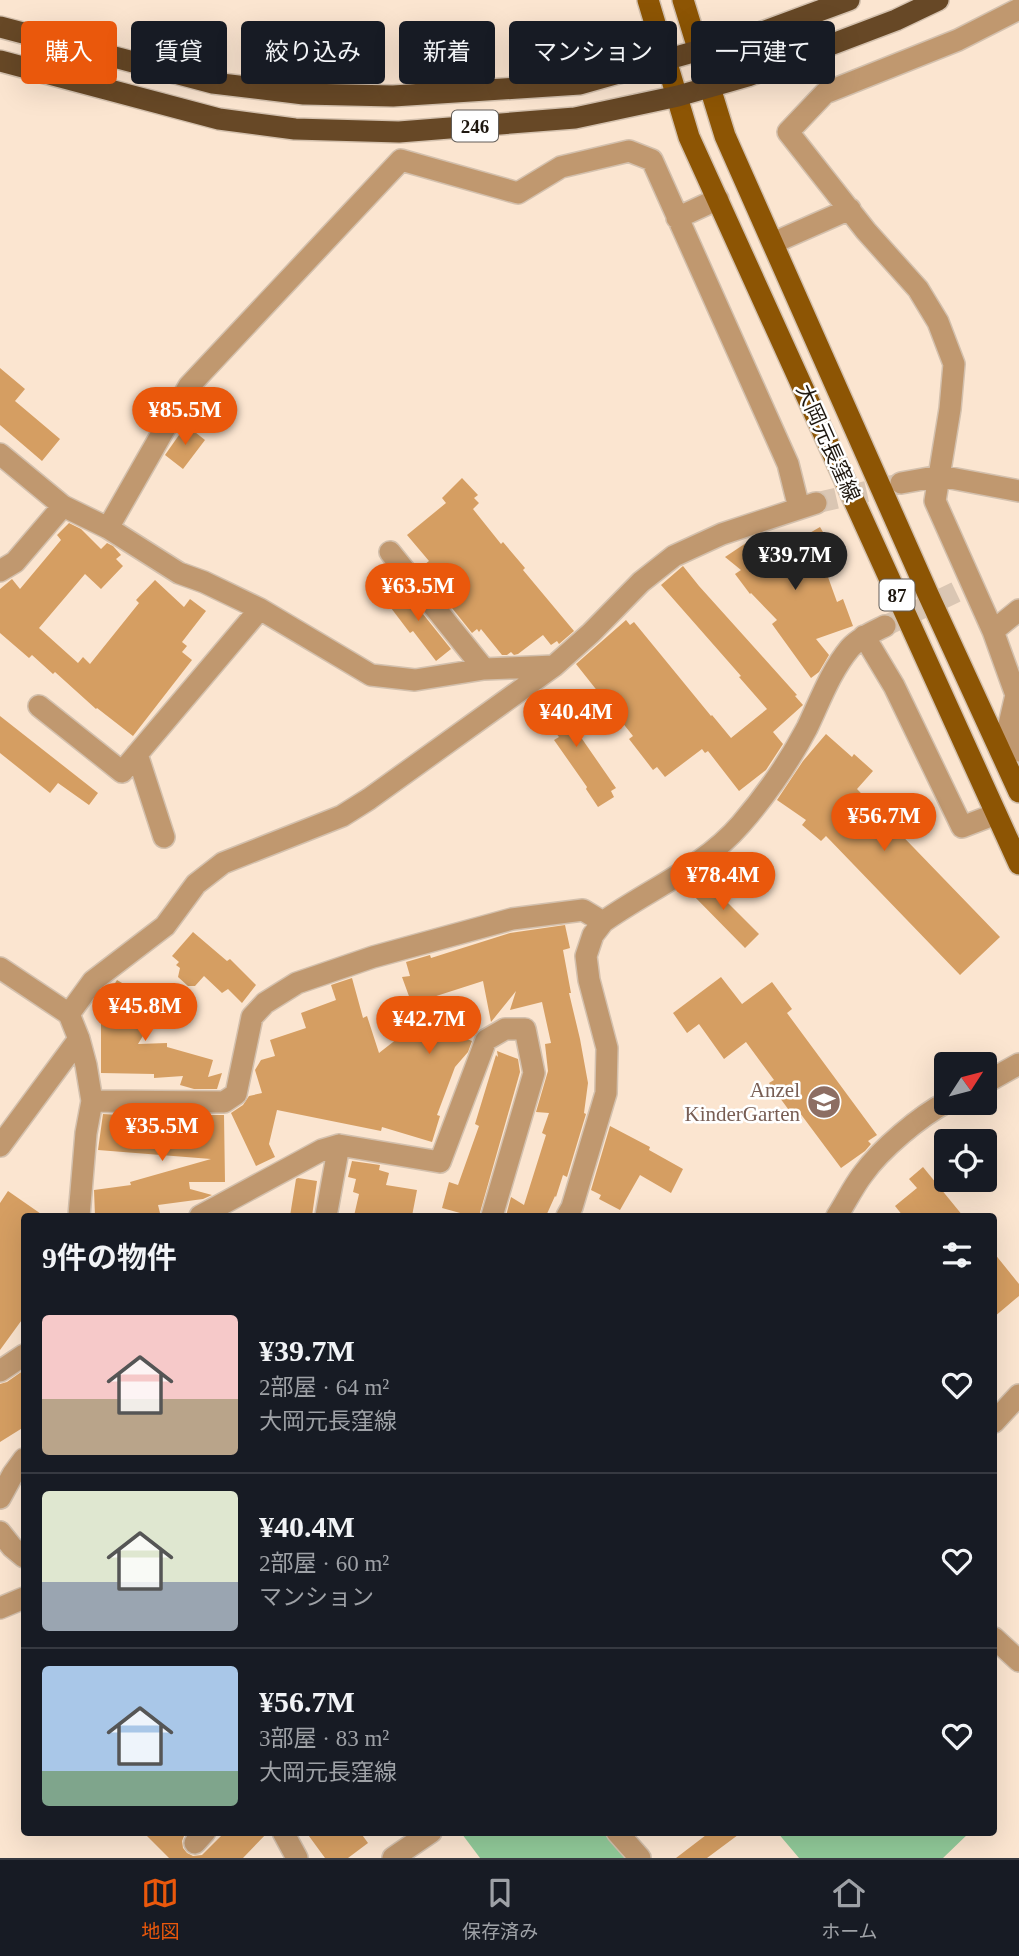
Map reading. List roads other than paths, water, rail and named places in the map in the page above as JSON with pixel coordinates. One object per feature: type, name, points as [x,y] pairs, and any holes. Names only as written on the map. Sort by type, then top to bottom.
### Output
[{"type":"highway","name":"246","points":[[792,21],[849,0]]},
{"type":"highway","name":"246","points":[[0,61],[219,119],[295,129],[399,132],[575,118],[678,96],[748,76],[896,20],[938,0]]},
{"type":"highway","name":"246","points":[[0,27],[213,83],[304,94],[393,96],[580,84]]},
{"type":"main road","name":"87","points":[[648,0],[654,21]]},
{"type":"main road","name":"87","points":[[683,0],[691,26]]},
{"type":"main road","name":"87","points":[[674,84],[678,96]]},
{"type":"main road","name":"87","points":[[709,84],[725,136],[773,243]]},
{"type":"main road","name":"大岡元長窪線","points":[[678,96],[689,137],[1019,864]]},
{"type":"main road","name":"大岡元長窪線","points":[[773,243],[1019,792]]},
{"type":"street","points":[[1019,9],[958,40],[825,93],[788,132],[849,209],[918,289],[938,322],[954,364],[950,409],[934,501],[964,588],[993,631],[1016,695],[1008,729],[1019,751]]},
{"type":"street","points":[[69,1014],[93,981],[165,926],[196,884],[223,863],[342,816],[554,666],[592,634],[641,582],[674,556],[722,534],[807,505],[652,160],[629,151],[561,167],[518,193],[401,160],[189,386],[108,528]]},
{"type":"street","points":[[677,218],[718,199]]},
{"type":"street","points":[[773,243],[849,209]]},
{"type":"street","points":[[0,454],[63,506],[108,528],[179,573],[260,609],[371,675],[415,680],[484,669],[554,666]]},
{"type":"street","points":[[901,483],[940,476],[1019,491]]},
{"type":"street","points":[[0,571],[15,562],[63,506]]},
{"type":"street","points":[[390,552],[484,669]]},
{"type":"street","points":[[39,706],[122,772],[260,609]]},
{"type":"street","points":[[993,631],[1019,610]]},
{"type":"street","points":[[575,1213],[606,1093],[607,1048],[589,980],[586,957],[593,935],[603,922],[713,851],[739,826],[762,798],[794,749],[827,684],[850,647],[864,636],[885,626]]},
{"type":"street","points":[[864,636],[894,686],[962,827],[996,814]]},
{"type":"street","points":[[137,754],[164,837]]},
{"type":"street","points":[[92,1101],[224,1102],[236,1094],[252,1017],[265,1003],[297,984],[373,957],[512,919],[583,910],[603,922]]},
{"type":"street","points":[[0,968],[69,1014],[79,1039],[92,1101],[86,1133],[79,1213]]},
{"type":"street","points":[[206,1213],[323,1150],[339,1145],[440,1162],[486,1040],[505,1029],[525,1029],[534,1073],[493,1213]]},
{"type":"street","points":[[0,1146],[79,1039]]},
{"type":"street","points":[[998,1076],[1019,1064]]},
{"type":"street","points":[[839,1213],[863,1173],[885,1150],[934,1109]]},
{"type":"street","points":[[327,1213],[339,1145]]},
{"type":"street","points":[[0,1371],[21,1357]]},
{"type":"street","points":[[997,1419],[1019,1395]]},
{"type":"street","points":[[0,1498],[21,1464]]},
{"type":"street","points":[[0,1532],[21,1555]]},
{"type":"street","points":[[0,1608],[21,1599]]},
{"type":"street","points":[[997,1641],[1019,1661]]},
{"type":"street","points":[[284,1836],[297,1858]]},
{"type":"street","points":[[393,1858],[425,1836]]},
{"type":"street","points":[[621,1836],[640,1858]]},
{"type":"tunnel","points":[[816,503],[899,484]]},
{"type":"tunnel","points":[[885,626],[956,592]]},
{"type":"place","name":"Anzel KinderGarten","points":[[824,1102]]}]
